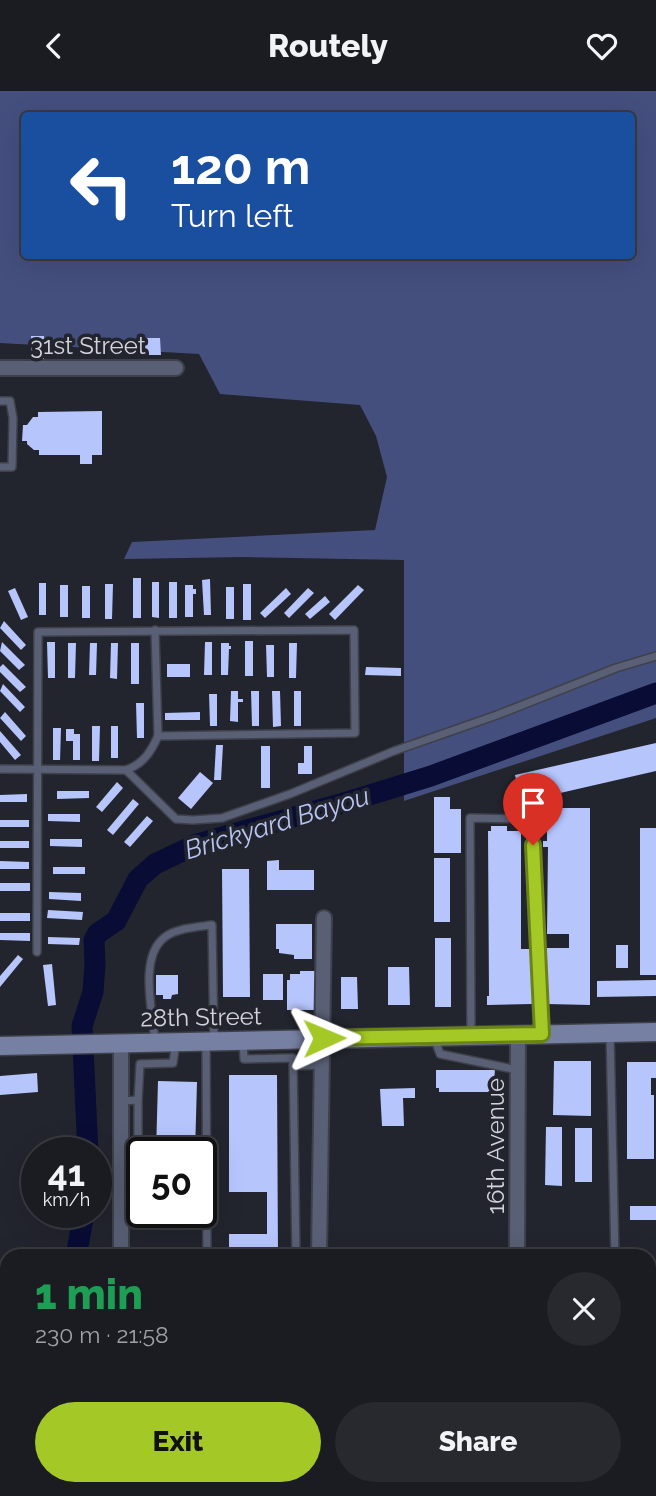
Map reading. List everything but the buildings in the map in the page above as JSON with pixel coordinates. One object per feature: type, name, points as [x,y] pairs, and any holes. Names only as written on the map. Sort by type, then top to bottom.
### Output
[{"type":"main road","name":"28th Street","points":[[0,1047],[656,1032]]},
{"type":"street","name":"31st Street","points":[[0,368],[176,368]]},
{"type":"street","points":[[319,1249],[324,918]]},
{"type":"street","name":"16th Avenue","points":[[517,1249],[518,1035]]},
{"type":"street","points":[[112,1044],[121,1101],[121,1249]]},
{"type":"lane","points":[[0,401],[10,401],[13,418],[12,467],[0,467]]},
{"type":"lane","points":[[0,769],[127,770],[138,766],[152,749],[158,736],[155,630]]},
{"type":"lane","points":[[37,952],[38,632],[354,630],[355,733],[158,736]]},
{"type":"lane","points":[[127,770],[176,819],[222,818],[616,668],[656,656]]},
{"type":"lane","points":[[471,1035],[470,818],[532,819],[542,1034]]},
{"type":"lane","points":[[155,1042],[148,978],[155,950],[163,938],[177,931],[212,925],[207,1249]]},
{"type":"lane","points":[[610,1033],[615,1249]]},
{"type":"lane","points":[[434,1036],[440,1054],[518,1070]]},
{"type":"lane","points":[[243,1040],[244,1059],[293,1058],[296,1249]]},
{"type":"lane","points":[[138,1137],[140,1064],[173,1063],[176,1042]]},
{"type":"lane","points":[[293,1066],[323,1065]]},
{"type":"lane","points":[[121,1101],[138,1100]]},
{"type":"lane","points":[[121,1153],[126,1153]]},
{"type":"lane","points":[[121,1191],[126,1188]]},
{"type":"shaded area","points":[[0,91],[656,91],[656,718],[404,801],[404,560],[244,557],[124,559],[132,542],[375,530],[387,477],[376,436],[360,405],[220,394],[199,354],[0,343]]},
{"type":"waterway","name":"Brickyard Bayou","points":[[87,1137],[82,1026],[93,992],[94,940],[98,933],[116,921],[138,879],[155,864],[197,844],[431,776],[656,693]]},
{"type":"waterway","name":"Brickyard Bayou","points":[[77,1249],[81,1228]]},
{"type":"route","points":[[324,1038],[542,1034],[533,845]]}]
